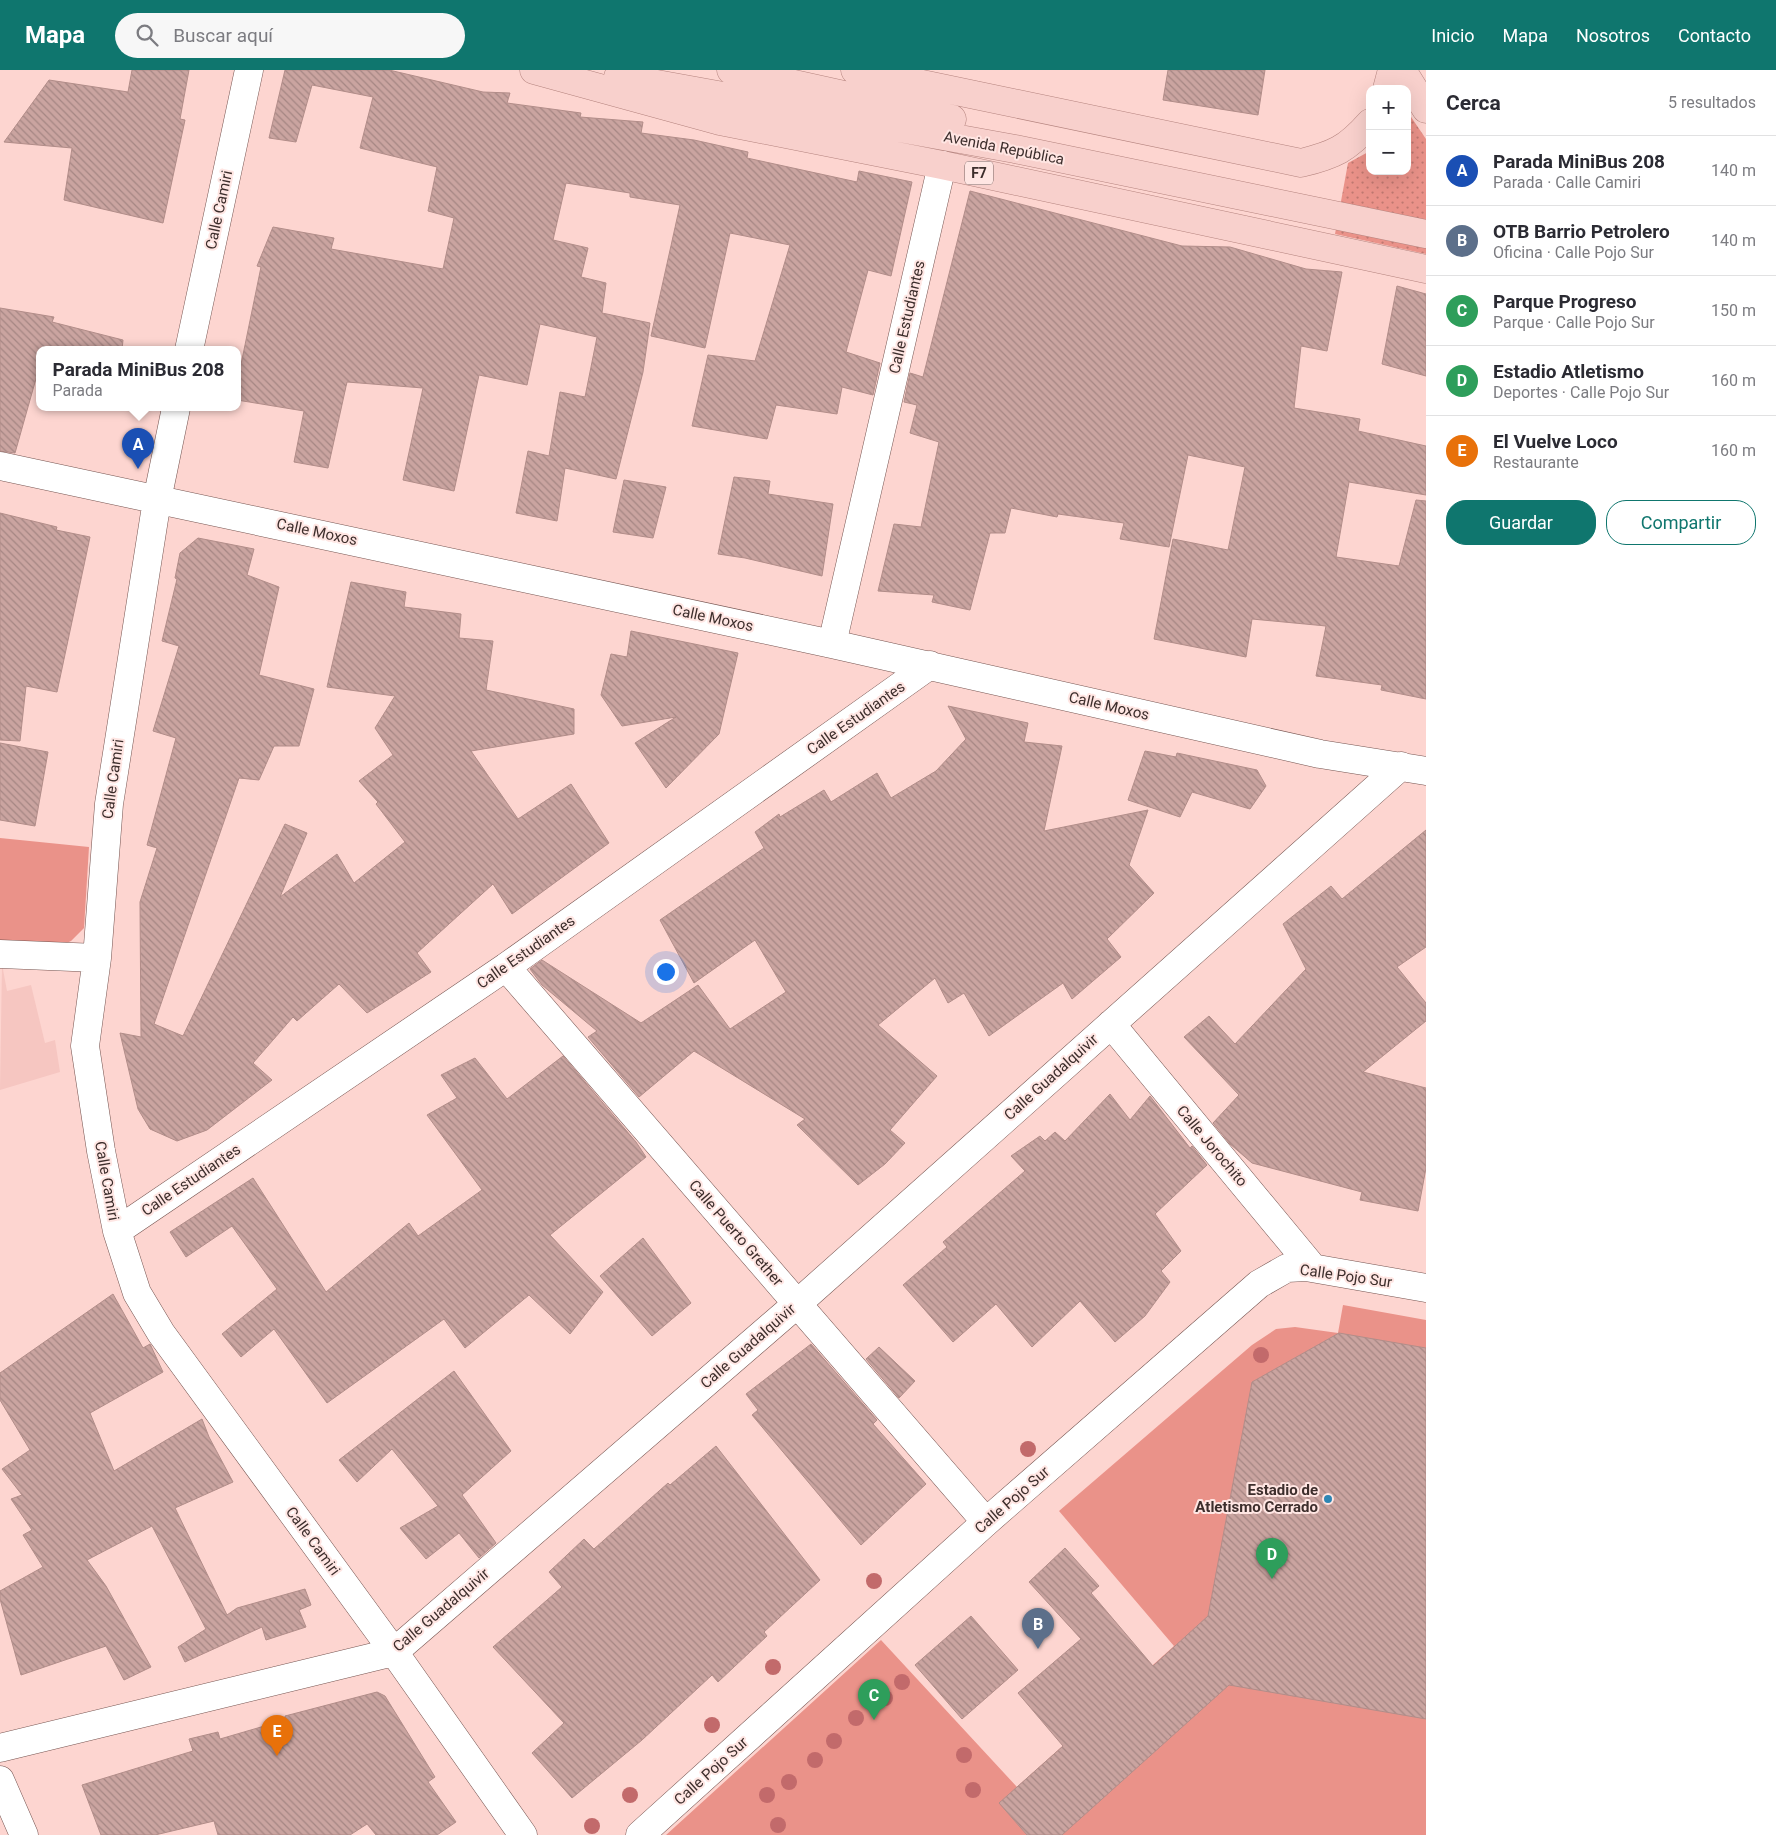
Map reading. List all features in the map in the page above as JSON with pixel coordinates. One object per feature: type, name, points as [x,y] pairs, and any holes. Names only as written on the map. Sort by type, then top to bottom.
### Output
[{"type":"main road","name":"F7","points":[[534,70],[720,121],[942,165],[1426,269]]},
{"type":"main road","name":"Avenida República","points":[[581,70],[1017,142],[1426,218]]},
{"type":"main road","name":"Avenida República","points":[[731,70],[1017,142],[1426,234]]},
{"type":"main road","points":[[855,70],[1301,163],[1332,155],[1357,138],[1366,128]]},
{"type":"main road","points":[[1388,85],[1392,70]]},
{"type":"main road","points":[[1402,70],[1426,109]]},
{"type":"street","name":"Calle Camiri","points":[[190,346],[249,70]]},
{"type":"street","name":"Calle Estudiantes","points":[[832,644],[942,165]]},
{"type":"street","name":"Calle Camiri","points":[[175,411],[157,500],[108,804],[97,958],[86,1046],[101,1151],[117,1231],[137,1293],[161,1333],[394,1652],[523,1835]]},
{"type":"street","name":"Calle Moxos","points":[[0,466],[157,500],[265,520],[930,665],[1320,754],[1414,769]]},
{"type":"street","name":"Calle Estudiantes","points":[[117,1231],[506,967],[930,665]]},
{"type":"street","name":"Calle Guadalquivir","points":[[0,1748],[394,1652],[797,1304],[1111,1024],[1414,769]]},
{"type":"street","points":[[0,954],[97,958]]},
{"type":"street","name":"Calle Puerto Grether","points":[[506,967],[986,1522]]},
{"type":"street","name":"Calle Jorochito","points":[[1111,1024],[1313,1268]]},
{"type":"street","name":"Calle Pojo Sur","points":[[640,1835],[986,1522],[1259,1284],[1287,1268],[1313,1268],[1426,1288]]},
{"type":"street","points":[[0,1780],[24,1835]]},
{"type":"shaded area","points":[[1411,117],[1426,139],[1426,254],[1335,234],[1348,163],[1366,153],[1366,175],[1411,175]]},
{"type":"shaded area","points":[[0,838],[89,847],[84,928],[71,941],[58,947],[0,944]]},
{"type":"shaded area","points":[[2,964],[7,991],[31,985],[45,1043],[55,1040],[60,1072],[0,1090]]},
{"type":"shaded area","points":[[1343,1305],[1426,1320],[1426,1835],[666,1835],[881,1640],[1017,1787],[1174,1646],[1059,1511],[1252,1345],[1276,1329],[1295,1327],[1338,1333]]},
{"type":"building","points":[[132,70],[189,70],[180,119],[185,120],[163,223],[64,200],[72,148],[4,142],[49,80],[128,92]]},
{"type":"building","points":[[285,70],[389,70],[483,92],[510,93],[507,103],[581,113],[580,117],[643,122],[641,133],[694,140],[748,152],[747,158],[857,182],[859,171],[912,182],[891,276],[868,270],[846,352],[880,363],[873,395],[842,387],[837,414],[776,405],[767,439],[692,426],[708,355],[755,361],[790,245],[730,233],[705,348],[651,336],[680,205],[630,197],[630,193],[566,183],[553,240],[588,248],[581,277],[606,283],[602,313],[650,323],[643,372],[616,479],[565,468],[557,521],[516,513],[528,451],[549,456],[560,392],[585,397],[597,337],[540,324],[527,385],[479,375],[454,491],[403,480],[423,388],[347,382],[328,468],[294,462],[304,411],[241,401],[241,364],[261,267],[257,266],[273,227],[334,238],[331,249],[443,269],[454,218],[428,211],[437,167],[360,148],[373,97],[312,85],[296,142],[269,138]]},
{"type":"building","points":[[1168,70],[1265,70],[1258,115],[1163,100]]},
{"type":"building","points":[[970,191],[1182,246],[1230,247],[1306,269],[1342,272],[1327,351],[1301,346],[1294,408],[1360,419],[1358,431],[1426,446],[1426,495],[1349,482],[1336,557],[1399,566],[1416,500],[1426,501],[1426,699],[1381,690],[1382,685],[1316,676],[1326,626],[1252,619],[1246,657],[1154,639],[1173,539],[1228,550],[1245,467],[1188,455],[1169,547],[1120,539],[1124,523],[1058,514],[1057,517],[1011,508],[1005,533],[990,533],[970,610],[932,602],[934,595],[878,591],[894,524],[921,527],[939,442],[910,433],[917,405],[904,402],[910,373],[923,377]]},
{"type":"building","points":[[1397,286],[1426,294],[1426,376],[1382,364]]},
{"type":"building","points":[[0,308],[54,317],[52,322],[123,340],[122,346],[36,346],[36,379],[15,453],[0,451]]},
{"type":"building","points":[[734,477],[770,481],[768,494],[833,504],[822,576],[745,558],[718,554]]},
{"type":"building","points":[[624,480],[666,487],[653,538],[613,532]]},
{"type":"building","points":[[0,513],[57,527],[56,530],[90,537],[57,692],[26,686],[20,741],[0,740]]},
{"type":"building","points":[[198,538],[254,549],[247,575],[279,587],[259,675],[314,689],[299,746],[274,746],[259,780],[239,778],[154,1024],[183,1036],[285,824],[307,833],[280,897],[337,854],[354,883],[405,842],[376,804],[378,802],[359,781],[393,755],[375,728],[395,696],[327,687],[351,582],[406,592],[404,607],[461,614],[459,638],[493,641],[486,690],[574,709],[574,734],[471,751],[518,819],[571,784],[609,843],[512,914],[493,884],[417,953],[431,972],[367,1013],[339,984],[297,1021],[293,1017],[253,1063],[272,1080],[207,1130],[177,1141],[150,1129],[138,1109],[120,1033],[141,1037],[140,902],[157,848],[147,845],[176,738],[153,731],[179,646],[162,641],[177,579],[175,578],[180,553]]},
{"type":"building","points":[[631,631],[738,653],[719,734],[666,788],[635,743],[676,717],[622,726],[601,695],[611,654],[627,657]]},
{"type":"building","points":[[948,706],[1028,723],[1024,742],[1062,746],[1044,831],[1148,810],[1129,865],[1154,893],[1107,939],[1121,957],[1072,999],[1063,983],[989,1036],[964,993],[948,1003],[935,978],[878,1025],[937,1076],[890,1130],[905,1143],[885,1164],[858,1185],[797,1125],[805,1119],[694,1051],[639,1097],[588,1037],[597,1031],[542,985],[530,969],[542,960],[641,1023],[698,985],[730,1029],[786,992],[755,940],[694,983],[660,920],[764,848],[755,832],[779,814],[780,817],[824,790],[831,802],[877,773],[891,798],[936,771],[966,739]]},
{"type":"building","points":[[0,743],[48,752],[35,826],[0,820]]},
{"type":"building","points":[[1145,751],[1176,757],[1177,753],[1257,770],[1266,786],[1250,809],[1192,792],[1180,817],[1128,800]]},
{"type":"building","points":[[1426,830],[1426,947],[1397,967],[1426,1003],[1426,1021],[1363,1072],[1426,1088],[1426,1168],[1418,1211],[1360,1200],[1362,1192],[1252,1163],[1230,1144],[1213,1123],[1239,1095],[1184,1037],[1209,1016],[1235,1044],[1306,969],[1283,924],[1331,886],[1342,899]]},
{"type":"building","points":[[563,1056],[636,1142],[646,1157],[550,1235],[603,1292],[570,1334],[529,1295],[465,1348],[444,1319],[327,1403],[274,1329],[241,1357],[222,1334],[277,1289],[232,1226],[186,1257],[170,1232],[253,1178],[326,1292],[409,1223],[418,1236],[482,1190],[427,1115],[457,1098],[441,1075],[475,1058],[507,1099]]},
{"type":"building","points":[[1110,1094],[1130,1120],[1150,1096],[1190,1148],[1192,1146],[1207,1165],[1155,1214],[1181,1251],[1161,1271],[1170,1282],[1145,1316],[1115,1342],[1080,1301],[1032,1347],[996,1304],[953,1342],[903,1285],[947,1247],[943,1242],[1025,1171],[1011,1156],[1040,1136],[1045,1141],[1055,1132],[1065,1141]]},
{"type":"building","points":[[643,1238],[691,1303],[652,1336],[600,1276]]},
{"type":"building","points":[[113,1294],[143,1348],[150,1344],[163,1372],[90,1413],[114,1471],[202,1419],[209,1437],[233,1482],[175,1508],[227,1615],[237,1608],[305,1589],[311,1605],[299,1610],[306,1627],[266,1640],[262,1627],[185,1662],[178,1647],[206,1629],[152,1526],[87,1560],[106,1586],[151,1667],[124,1680],[106,1646],[21,1675],[0,1599],[0,1591],[43,1567],[23,1535],[32,1530],[11,1499],[22,1495],[2,1469],[30,1450],[0,1400],[0,1373]]},
{"type":"building","name":"Estadio de Atletismo Cerrado","points":[[1339,1333],[1426,1348],[1426,1719],[1229,1685],[1062,1835],[1027,1835],[999,1803],[1063,1746],[1018,1693],[1081,1639],[1029,1582],[1065,1548],[1099,1586],[1091,1593],[1153,1666],[1208,1616],[1252,1382]]},
{"type":"building","points":[[811,1344],[877,1420],[873,1424],[926,1484],[861,1545],[752,1415],[758,1410],[746,1394]]},
{"type":"building","points":[[879,1347],[915,1381],[899,1398],[866,1359]]},
{"type":"building","points":[[454,1371],[511,1451],[462,1495],[496,1543],[479,1558],[459,1533],[426,1559],[400,1528],[438,1506],[392,1449],[357,1482],[339,1460]]},
{"type":"building","points":[[716,1446],[820,1580],[764,1632],[767,1636],[718,1682],[712,1675],[642,1740],[572,1798],[532,1753],[564,1723],[493,1647],[562,1587],[549,1572],[584,1539],[594,1549],[668,1483],[670,1485]]},
{"type":"building","points":[[971,1616],[1018,1670],[962,1719],[915,1665]]},
{"type":"building","points":[[377,1692],[385,1696],[435,1777],[428,1782],[456,1822],[437,1835],[376,1835],[367,1824],[350,1835],[218,1835],[214,1821],[155,1835],[101,1835],[82,1785],[193,1751],[189,1739],[218,1732],[220,1739],[285,1720],[285,1716]]},
{"type":"place","name":"Parada MiniBus 208","points":[[138,469]]},
{"type":"place","name":"Estadio de Atletismo Cerrado","points":[[1328,1499]]},
{"type":"place","name":"Estadio Atletismo","points":[[1272,1579]]},
{"type":"place","name":"OTB Barrio Petrolero","points":[[1038,1649]]},
{"type":"place","name":"Parque Progreso","points":[[874,1720]]},
{"type":"place","name":"El Vuelve Loco","points":[[277,1756]]}]
